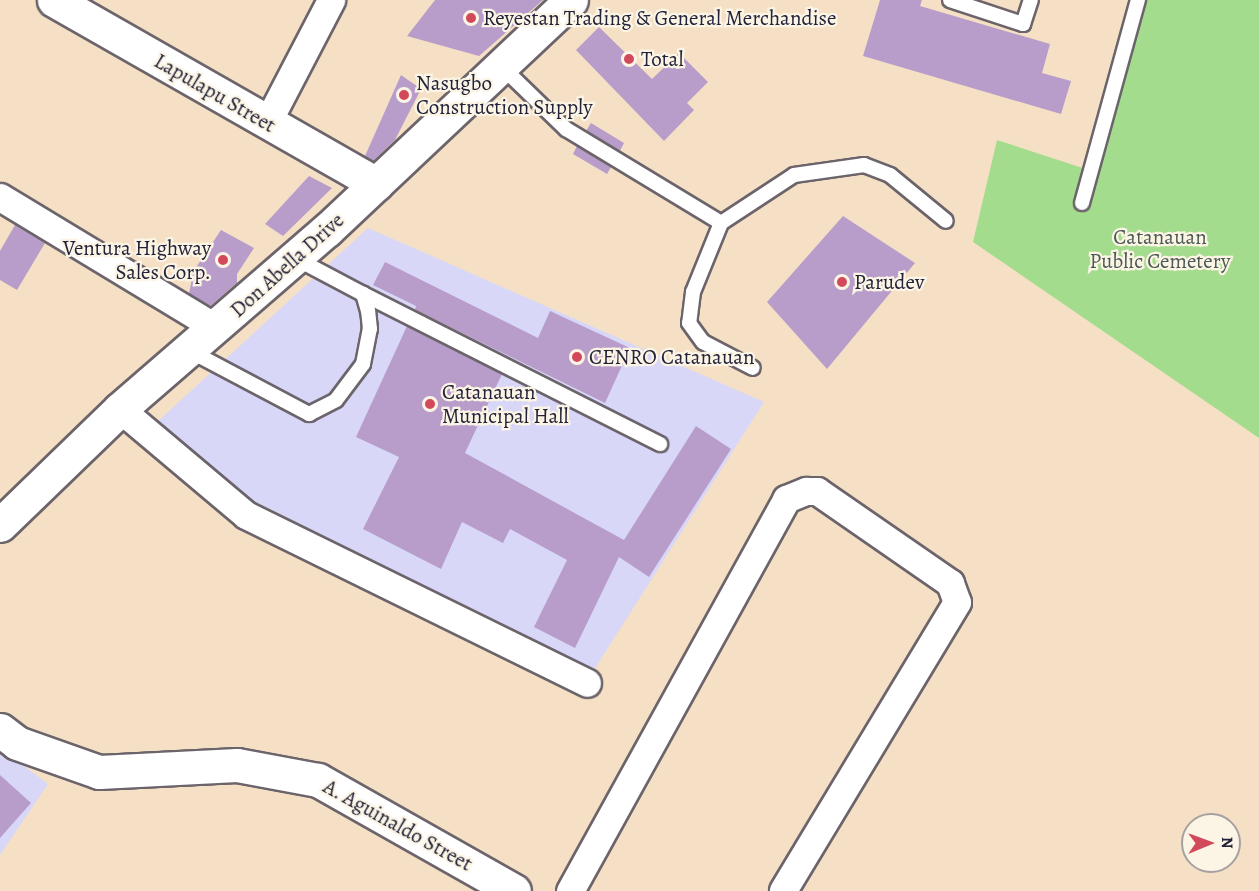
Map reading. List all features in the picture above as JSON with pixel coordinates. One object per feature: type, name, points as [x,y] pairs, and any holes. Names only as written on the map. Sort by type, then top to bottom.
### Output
[{"type":"main road","name":"Don Abella Drive","points":[[0,525],[120,409],[190,351],[295,258],[571,0]]},
{"type":"main road","name":"Lapulapu Street","points":[[73,5],[267,123],[376,184]]},
{"type":"main road","name":"A. Aguinaldo Street","points":[[0,730],[17,743],[99,772],[237,765],[318,780],[514,891]]},
{"type":"street","points":[[267,123],[331,0]]},
{"type":"street","points":[[0,197],[216,328]]},
{"type":"street","points":[[120,409],[246,515],[587,682]]},
{"type":"street","points":[[570,891],[786,499],[795,494],[818,491],[950,584],[957,602],[783,891]]},
{"type":"lane","points":[[950,0],[1023,24],[1031,0]]},
{"type":"lane","points":[[1082,203],[1138,0]]},
{"type":"lane","points":[[500,65],[566,129],[722,223]]},
{"type":"lane","points":[[753,368],[703,342],[689,323],[693,292],[722,223],[794,175],[864,165],[890,176],[946,221]]},
{"type":"lane","points":[[295,258],[660,444]]},
{"type":"lane","points":[[190,351],[309,414],[341,395],[363,364],[370,329],[363,294]]},
{"type":"shaded area","points":[[368,228],[764,402],[592,673],[246,500],[156,423]]},
{"type":"shaded area","points":[[0,748],[48,784],[0,855]]},
{"type":"green space","name":"Catanauan Public Cemetery","points":[[1138,0],[1259,0],[1259,438],[973,242],[997,140],[1095,172]]},
{"type":"building","name":"Reyestan Trading & General Merchandise","points":[[435,0],[543,0],[479,56],[407,36]]},
{"type":"building","points":[[880,0],[922,0],[920,6],[1050,44],[1042,73],[1071,81],[1061,114],[863,56]]},
{"type":"building","points":[[599,27],[652,79],[679,53],[708,82],[687,103],[694,110],[664,141],[576,50]]},
{"type":"building","points":[[401,75],[421,89],[395,140],[373,161],[365,156]]},
{"type":"building","points":[[591,123],[624,143],[620,151],[586,131]]},
{"type":"building","points":[[577,146],[611,167],[607,174],[573,154]]},
{"type":"building","points":[[309,176],[332,188],[283,236],[265,224]]},
{"type":"building","name":"Parudev","points":[[843,216],[915,263],[827,369],[767,302]]},
{"type":"building","points":[[15,225],[45,243],[17,290],[0,280],[0,251]]},
{"type":"building","name":"Ventura Highway Sales Corp.","points":[[221,230],[254,248],[237,274],[237,283],[210,306],[189,294],[193,272]]},
{"type":"building","points":[[385,262],[538,338],[550,311],[630,348],[605,403],[415,310],[416,306],[373,285]]},
{"type":"building","points":[[407,326],[502,374],[465,453],[624,540],[696,426],[731,449],[649,577],[619,557],[575,648],[534,627],[567,560],[510,529],[503,543],[462,522],[441,569],[363,529],[399,457],[356,437]]},
{"type":"building","points":[[0,775],[31,803],[0,838]]},
{"type":"place","name":"Reyestan Trading & General Merchandise","points":[[471,18]]},
{"type":"place","name":"Total","points":[[629,59]]},
{"type":"place","name":"Nasugbo Construction Supply","points":[[404,95]]},
{"type":"place","name":"Ventura Highway Sales Corp.","points":[[223,260]]},
{"type":"place","name":"Parudev","points":[[842,282]]},
{"type":"place","name":"CENRO Catanauan","points":[[577,357]]},
{"type":"place","name":"Catanauan Municipal Hall","points":[[430,404]]}]
